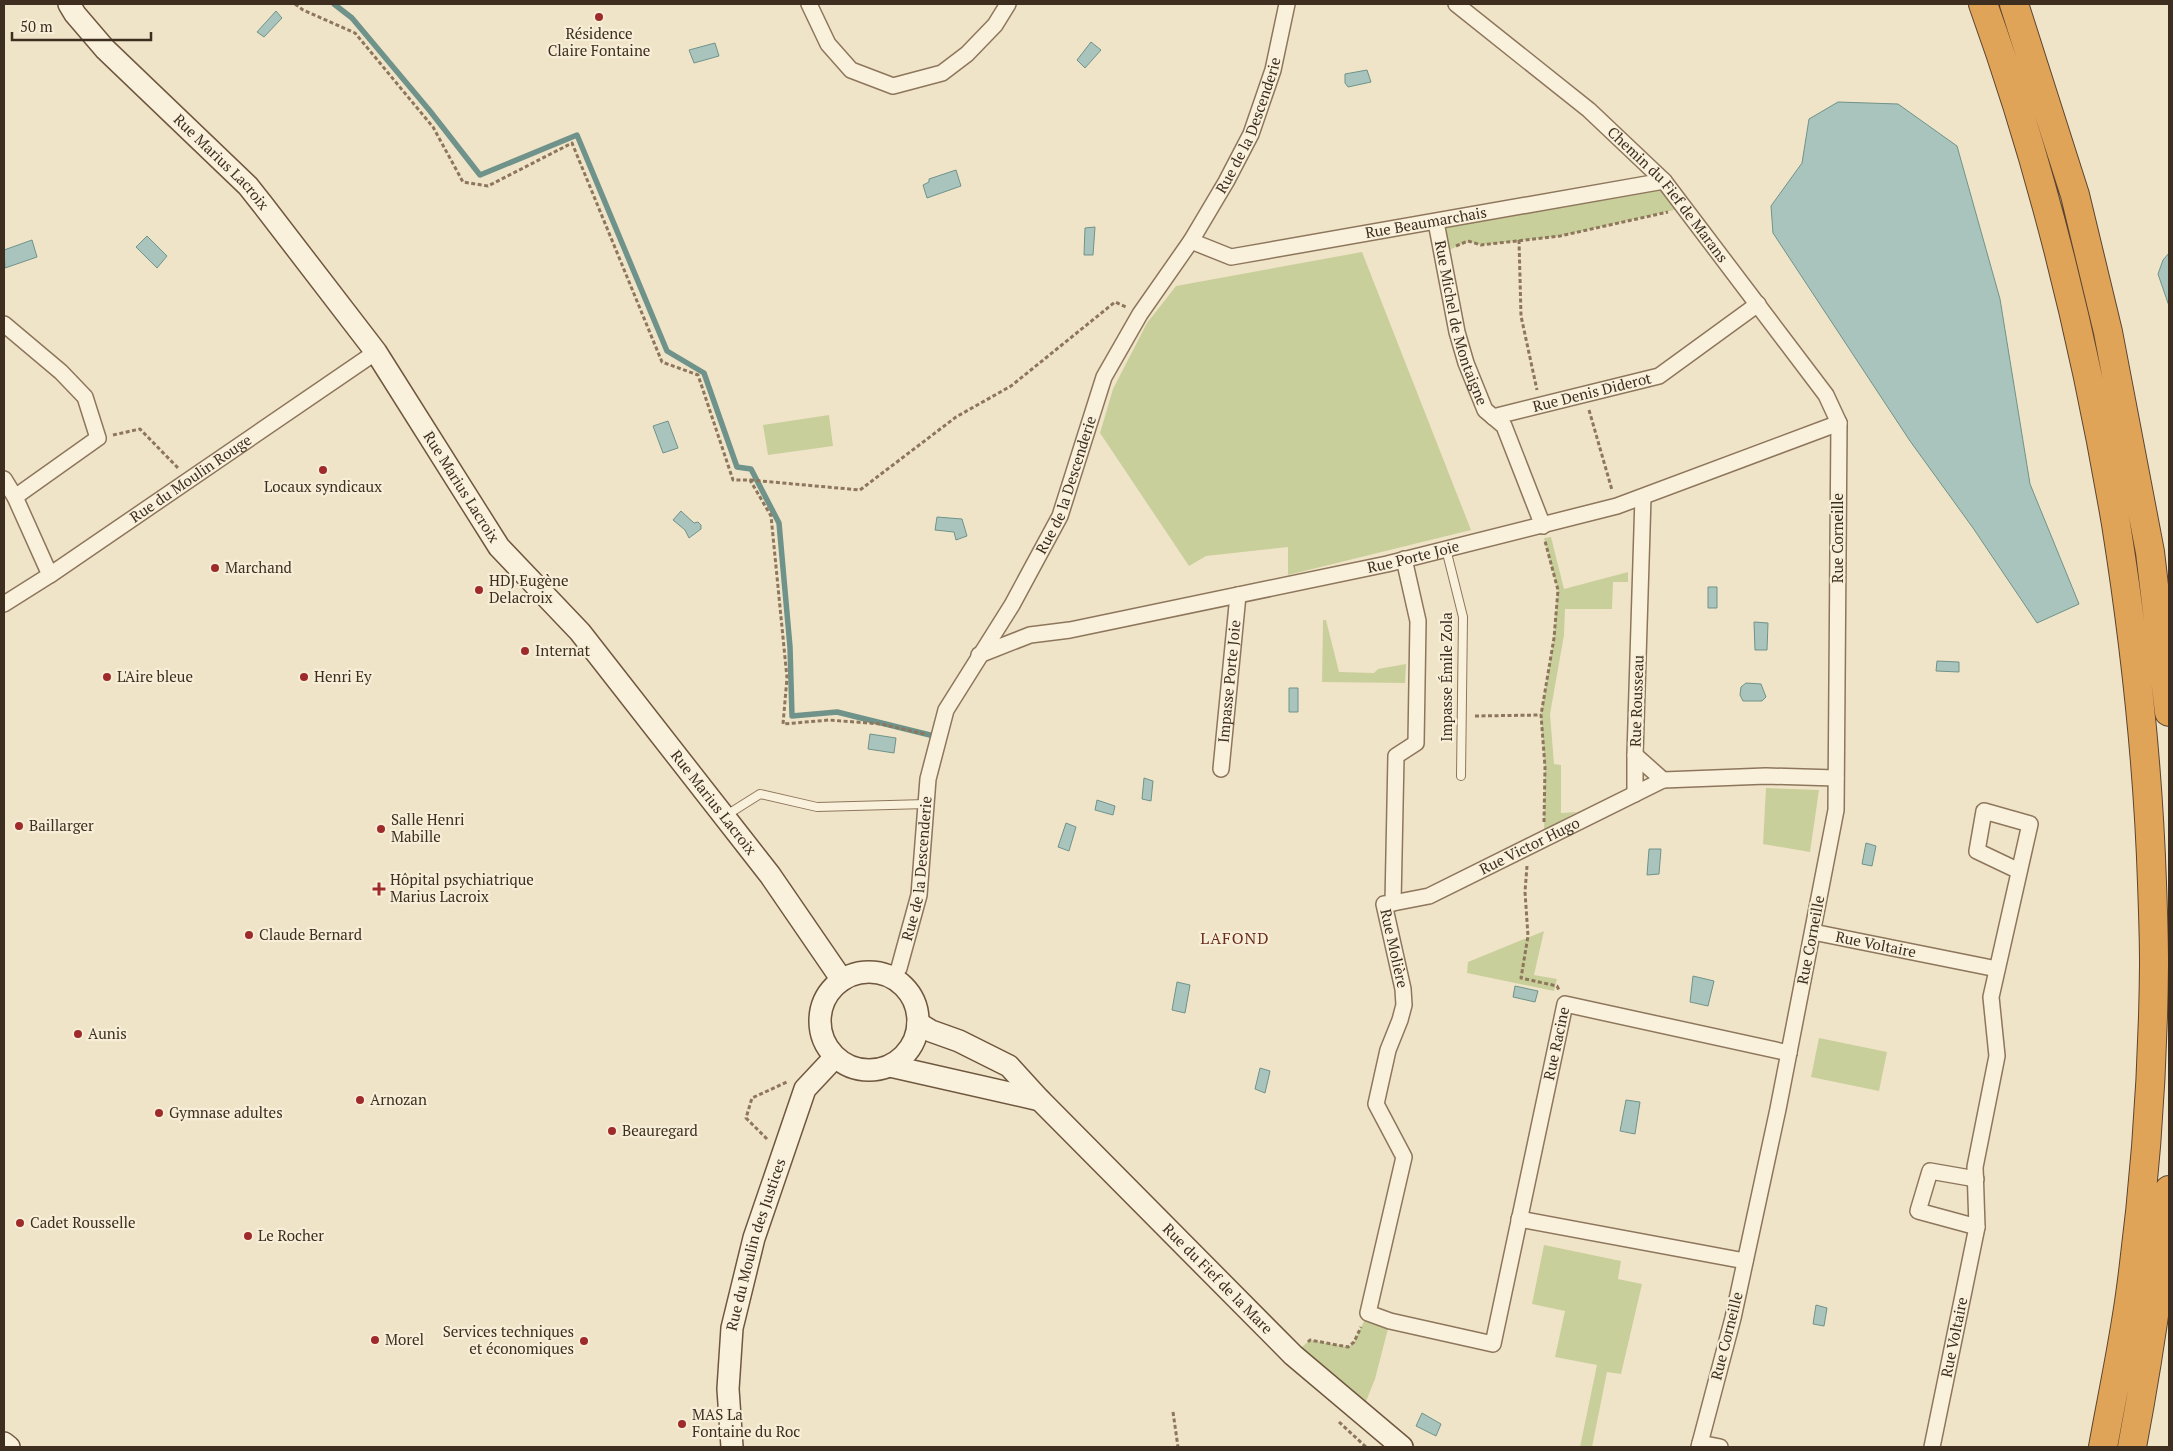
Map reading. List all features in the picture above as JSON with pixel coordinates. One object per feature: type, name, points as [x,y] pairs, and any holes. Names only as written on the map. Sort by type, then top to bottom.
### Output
[{"type":"highway","points":[[1983,4],[2005,64],[2046,197],[2078,328],[2107,471],[2126,584],[2142,706],[2150,844],[2154,962],[2150,1084],[2130,1295],[2103,1447]]},
{"type":"highway","points":[[2014,4],[2075,195],[2108,332],[2150,552],[2169,712]]},
{"type":"highway","points":[[2132,1447],[2150,1349],[2165,1239],[2169,1190]]},
{"type":"main road","name":"Rue Marius Lacroix","points":[[70,4],[75,14],[105,49],[248,186],[376,352],[499,547],[580,632],[770,875],[842,980]]},
{"type":"main road","points":[[867,972],[892,978],[903,986],[911,997],[916,1009],[918,1023],[916,1036],[910,1048],[890,1066],[876,1070],[861,1070],[847,1065],[835,1057],[822,1034],[820,1019],[823,1004],[831,990],[842,980],[854,975],[867,972]]},
{"type":"main road","name":"Rue du Fief de la Mare","points":[[918,1023],[931,1031],[959,1041],[1008,1066],[1293,1355],[1402,1447]]},
{"type":"main road","name":"Rue du Moulin des Justices","points":[[732,1447],[728,1389],[732,1328],[754,1238],[805,1089],[835,1057]]},
{"type":"main road","points":[[890,1066],[1040,1100]]},
{"type":"main road","points":[[4,1443],[9,1447]]},
{"type":"street","points":[[810,4],[828,44],[852,70],[893,86],[942,73],[967,54],[996,25],[1008,4]]},
{"type":"street","name":"Rue de la Descenderie","points":[[892,978],[899,968],[919,895],[928,778],[946,710],[1012,605],[1060,516],[1104,377],[1140,314],[1191,241],[1252,134],[1273,70],[1287,4]]},
{"type":"street","name":"Chemin du Fief de Marans","points":[[1456,4],[1589,110],[1664,181],[1826,395],[1839,423]]},
{"type":"street","name":"Rue Beaumarchais","points":[[1191,241],[1231,257],[1664,181]]},
{"type":"street","name":"Rue Michel de Montaigne","points":[[1436,222],[1456,332],[1466,363],[1485,410],[1504,426],[1543,526]]},
{"type":"street","name":"Rue Denis Diderot","points":[[1493,417],[1659,376],[1758,304]]},
{"type":"street","points":[[4,324],[61,372],[85,397],[98,438],[15,497]]},
{"type":"street","name":"Rue du Moulin Rouge","points":[[4,604],[50,575],[376,352]]},
{"type":"street","name":"Rue Porte Joie","points":[[979,655],[1030,635],[1070,630],[1238,595],[1404,559],[1543,526],[1643,497],[1839,423]]},
{"type":"street","name":"Rue Corneille","points":[[1699,1445],[1733,1318],[1789,1053],[1836,810],[1839,423]]},
{"type":"street","points":[[4,479],[15,497],[50,575]]},
{"type":"street","name":"Rue Rousseau","points":[[1643,497],[1636,755],[1663,780]]},
{"type":"street","name":"Rue Molière","points":[[1368,1313],[1404,1156],[1376,1104],[1388,1050],[1404,1005],[1403,989],[1384,904],[1393,902],[1396,756],[1416,743],[1418,621],[1404,559]]},
{"type":"street","name":"Impasse Porte Joie","points":[[1221,769],[1238,595]]},
{"type":"street","points":[[1634,794],[1636,755]]},
{"type":"street","points":[[1663,780],[1766,776],[1836,778]]},
{"type":"street","name":"Rue Victor Hugo","points":[[1393,902],[1429,896],[1663,780]]},
{"type":"street","name":"Rue Voltaire","points":[[1932,1447],[1977,1226],[1975,1167],[1997,1056],[1991,996],[2019,871]]},
{"type":"street","name":"Rue Voltaire","points":[[1812,932],[1997,968]]},
{"type":"street","name":"Rue Racine","points":[[1368,1313],[1390,1321],[1493,1344],[1565,1004],[1789,1053]]},
{"type":"street","points":[[1976,1179],[1930,1171],[1918,1211],[1977,1226]]},
{"type":"street","points":[[1519,1219],[1745,1261]]},
{"type":"street","points":[[1699,1445],[1720,1447]]},
{"type":"lane","name":"Impasse Émile Zola","points":[[1446,549],[1463,618],[1460,776]]},
{"type":"lane","points":[[725,816],[760,794],[817,806],[926,804]]},
{"type":"path","points":[[295,4],[303,10],[355,33],[433,127],[462,182],[488,186],[572,143],[662,362],[698,375],[733,480],[860,490],[956,417],[1010,386],[1115,302],[1140,314]]},
{"type":"path","points":[[1441,254],[1468,242],[1481,245],[1560,236],[1674,210]]},
{"type":"path","points":[[1519,240],[1521,316],[1540,405]]},
{"type":"path","points":[[1585,395],[1617,506]]},
{"type":"path","points":[[98,438],[140,429],[188,479]]},
{"type":"path","points":[[751,480],[771,516],[786,678],[783,724],[829,720],[881,724],[940,737]]},
{"type":"path","points":[[1543,526],[1544,538],[1558,590],[1554,638],[1541,715],[1545,767],[1538,842],[1525,876],[1528,936],[1521,978],[1557,986],[1565,1004]]},
{"type":"path","points":[[1462,716],[1541,715]]},
{"type":"path","points":[[1293,1355],[1310,1340],[1348,1347],[1354,1342],[1368,1313]]},
{"type":"path","points":[[1173,1412],[1178,1447]]},
{"type":"path","points":[[1334,1417],[1366,1447]]},
{"type":"green space","points":[[1664,181],[1683,208],[1560,236],[1481,245],[1468,241],[1441,254],[1436,222]]},
{"type":"green space","points":[[1362,252],[1471,530],[1288,575],[1288,547],[1206,556],[1189,566],[1100,433],[1113,389],[1147,323],[1176,286]]},
{"type":"green space","points":[[829,415],[833,446],[768,455],[763,425]]},
{"type":"green space","points":[[1551,537],[1564,589],[1628,572],[1628,582],[1613,582],[1612,609],[1565,609],[1564,635],[1550,714],[1554,764],[1561,765],[1561,813],[1577,812],[1544,830],[1545,767],[1541,715],[1554,638],[1558,590],[1544,538]]},
{"type":"green space","points":[[1323,620],[1326,620],[1339,672],[1374,673],[1378,669],[1406,664],[1405,683],[1322,682]]},
{"type":"green space","points":[[1766,788],[1819,790],[1810,852],[1763,844]]},
{"type":"green space","points":[[1544,931],[1534,975],[1557,979],[1554,991],[1467,973],[1468,962]]},
{"type":"green space","points":[[1819,1038],[1887,1052],[1879,1091],[1811,1077]]},
{"type":"green space","points":[[1544,1245],[1621,1261],[1618,1279],[1642,1284],[1621,1374],[1607,1372],[1592,1447],[1580,1447],[1597,1365],[1555,1357],[1565,1311],[1532,1304]]},
{"type":"green space","points":[[1368,1313],[1390,1321],[1375,1379],[1361,1414],[1293,1355],[1310,1340],[1348,1347],[1354,1342]]},
{"type":"water","points":[[276,11],[282,18],[264,37],[257,32]]},
{"type":"water","points":[[1091,42],[1101,50],[1085,68],[1077,60]]},
{"type":"water","points":[[715,43],[719,56],[694,63],[689,50]]},
{"type":"water","points":[[1367,70],[1371,82],[1348,87],[1345,83],[1345,74]]},
{"type":"water","points":[[1838,102],[1898,104],[1957,146],[2000,299],[2030,484],[2079,604],[2037,623],[1973,528],[1910,441],[1773,233],[1771,206],[1802,163],[1809,119]]},
{"type":"water","points":[[956,170],[961,186],[927,198],[923,185],[929,182],[929,179]]},
{"type":"water","points":[[1095,227],[1093,255],[1084,255],[1085,228]]},
{"type":"water","points":[[147,236],[167,256],[157,268],[136,247]]},
{"type":"water","points":[[32,240],[37,257],[5,268],[4,250]]},
{"type":"water","points":[[2169,253],[2169,306],[2158,274],[2163,260]]},
{"type":"water","points":[[668,421],[678,448],[663,453],[653,426]]},
{"type":"water","points":[[681,511],[694,523],[698,522],[701,525],[701,529],[689,538],[685,530],[673,520]]},
{"type":"water","points":[[937,517],[962,519],[967,536],[956,540],[954,532],[935,530]]},
{"type":"water","points":[[1708,587],[1717,587],[1717,608],[1708,608]]},
{"type":"water","points":[[1754,622],[1768,623],[1767,650],[1755,650]]},
{"type":"water","points":[[1937,661],[1959,662],[1959,672],[1936,671]]},
{"type":"water","points":[[1746,683],[1761,684],[1766,697],[1762,701],[1743,701],[1740,695],[1741,687]]},
{"type":"water","points":[[1289,688],[1298,688],[1298,712],[1289,712]]},
{"type":"water","points":[[870,734],[896,738],[894,753],[868,749]]},
{"type":"water","points":[[1144,778],[1153,781],[1151,801],[1142,799]]},
{"type":"water","points":[[1097,800],[1115,806],[1113,815],[1095,810]]},
{"type":"water","points":[[1066,823],[1076,827],[1069,851],[1058,847]]},
{"type":"water","points":[[1866,843],[1876,846],[1872,866],[1862,864]]},
{"type":"water","points":[[1649,849],[1661,849],[1659,874],[1647,875]]},
{"type":"water","points":[[1693,976],[1714,981],[1708,1006],[1690,1002]]},
{"type":"water","points":[[1177,982],[1190,985],[1185,1013],[1172,1010]]},
{"type":"water","points":[[1515,986],[1538,991],[1535,1002],[1513,997]]},
{"type":"water","points":[[1260,1068],[1270,1071],[1265,1093],[1255,1089]]},
{"type":"water","points":[[1626,1100],[1640,1102],[1635,1134],[1620,1131]]},
{"type":"water","points":[[1816,1305],[1827,1308],[1824,1326],[1813,1324]]},
{"type":"water","points":[[1422,1413],[1441,1424],[1436,1436],[1416,1426]]},
{"type":"waterway","points":[[334,4],[352,18],[430,111],[480,175],[577,135],[667,351],[704,373],[737,467],[751,469],[779,523],[790,647],[792,716],[837,712],[938,737]]},
{"type":"place","name":"Résidence Claire Fontaine","points":[[599,17]]},
{"type":"place","name":"Locaux syndicaux","points":[[323,470]]},
{"type":"place","name":"Marchand","points":[[215,568]]},
{"type":"place","name":"HDJ Eugène Delacroix","points":[[479,590]]},
{"type":"place","name":"Internat","points":[[525,651]]},
{"type":"place","name":"L'Aire bleue","points":[[107,677]]},
{"type":"place","name":"Henri Ey","points":[[304,677]]},
{"type":"place","name":"Baillarger","points":[[19,826]]},
{"type":"place","name":"Salle Henri Mabille","points":[[381,829]]},
{"type":"place","name":"Hôpital psychiatrique Marius Lacroix","points":[[379,889]]},
{"type":"place","name":"Claude Bernard","points":[[249,935]]},
{"type":"place","name":"Aunis","points":[[78,1034]]},
{"type":"place","name":"Arnozan","points":[[360,1100]]},
{"type":"place","name":"Gymnase adultes","points":[[159,1113]]},
{"type":"place","name":"Beauregard","points":[[612,1131]]},
{"type":"place","name":"Cadet Rousselle","points":[[20,1223]]},
{"type":"place","name":"Le Rocher","points":[[248,1236]]},
{"type":"place","name":"Morel","points":[[375,1340]]},
{"type":"place","name":"Services techniques et économiques","points":[[584,1341]]},
{"type":"place","name":"MAS La Fontaine du Roc","points":[[682,1424]]},
{"type":"district","name":"LAFOND","points":[[1235,938]]}]
